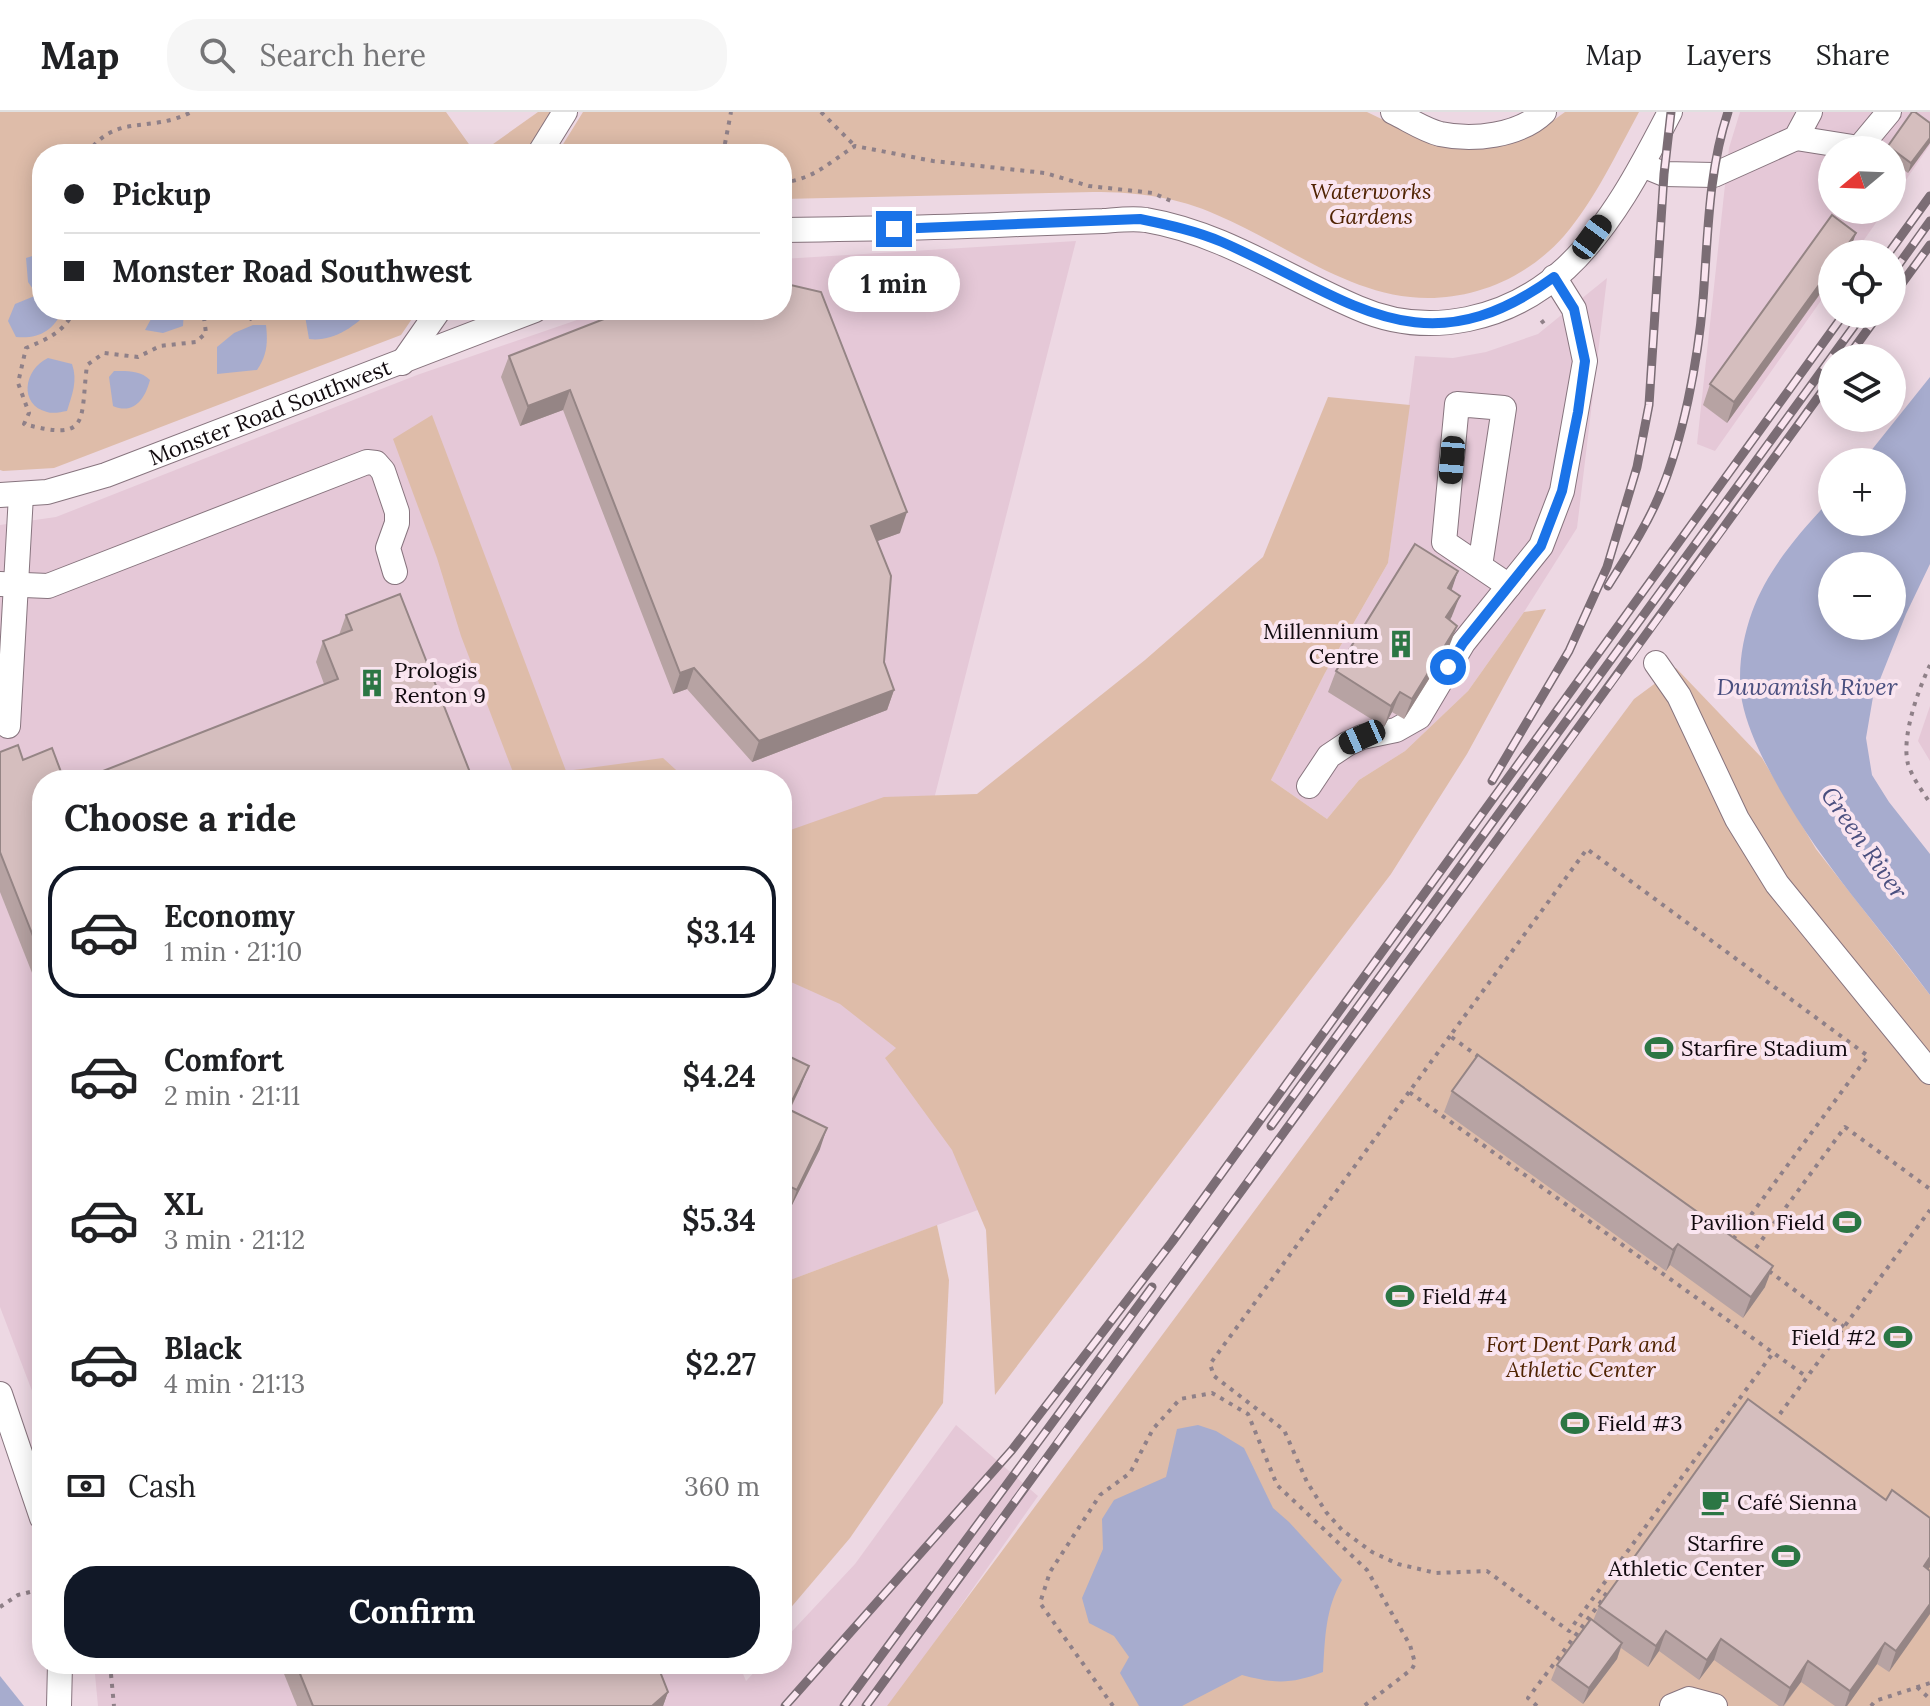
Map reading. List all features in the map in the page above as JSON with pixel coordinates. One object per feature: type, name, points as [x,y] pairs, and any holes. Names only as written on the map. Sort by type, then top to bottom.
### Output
[{"type":"street","points":[[545,144],[565,112]]},
{"type":"street","points":[[1393,112],[1438,134],[1476,138],[1512,130],[1544,112]]},
{"type":"street","points":[[792,230],[922,229],[1140,219],[1181,227],[1221,242],[1360,309],[1395,320],[1428,324],[1462,322],[1505,308],[1566,268],[1592,237],[1642,165],[1670,112]]},
{"type":"street","points":[[1796,138],[1810,112]]},
{"type":"street","points":[[1642,165],[1664,174],[1714,175],[1796,138],[1859,148],[1889,112]]},
{"type":"street","points":[[1309,786],[1329,756],[1347,744],[1362,737],[1396,730],[1419,717],[1463,643],[1541,546],[1562,491],[1585,361],[1574,309],[1554,277]]},
{"type":"street","points":[[402,363],[432,320]]},
{"type":"street","name":"Monster Road Southwest","points":[[10,495],[69,487],[106,475],[510,320]]},
{"type":"street","points":[[1480,566],[1504,408],[1457,404],[1444,542],[1509,586]]},
{"type":"street","points":[[8,584],[48,586],[367,462],[376,463],[383,471],[397,512],[397,523],[388,548],[395,572]]},
{"type":"street","points":[[8,726],[10,495]]},
{"type":"street","points":[[1656,663],[1679,696],[1737,819],[1777,884],[1930,1072]]},
{"type":"street","points":[[0,1394],[32,1488]]},
{"type":"street","points":[[60,1674],[60,1704]]},
{"type":"street","points":[[1672,1706],[1689,1699],[1715,1706]]},
{"type":"path","points":[[94,144],[104,130],[116,124],[132,119],[166,121],[191,112]]},
{"type":"path","points":[[725,144],[731,112]]},
{"type":"path","points":[[821,112],[855,146],[933,161],[1045,173],[1089,186],[1153,193],[1177,204]]},
{"type":"path","points":[[792,182],[824,170],[855,146]]},
{"type":"path","points":[[69,320],[54,337],[26,348],[18,383],[29,413],[24,424],[54,432],[76,427],[87,365],[104,353],[138,357],[160,346],[196,342],[206,333],[204,320]]},
{"type":"path","points":[[1930,665],[1912,714],[1906,751],[1909,766],[1930,803]]},
{"type":"path","points":[[1773,1353],[1569,1631],[1487,1571],[1436,1573],[1398,1564],[1372,1552],[1342,1530],[1307,1482],[1284,1430],[1214,1376],[1210,1364],[1587,849],[1868,1056],[1731,1243],[1750,1257],[1845,1127],[1930,1189]]},
{"type":"path","points":[[1450,1036],[1488,1064]]},
{"type":"path","points":[[1409,1092],[1807,1377]]},
{"type":"path","points":[[1774,1423],[1930,1210]]},
{"type":"path","points":[[1761,1266],[1844,1327]]},
{"type":"path","points":[[1113,1706],[1040,1603],[1043,1593],[1050,1572],[1100,1495],[1130,1473],[1153,1429],[1180,1399],[1212,1393],[1248,1414],[1277,1485],[1367,1570],[1410,1645],[1415,1663],[1412,1669],[1364,1706]]},
{"type":"path","points":[[1537,1706],[1528,1698],[1606,1595],[1599,1590]]},
{"type":"path","points":[[1,1607],[18,1595],[32,1592]]},
{"type":"path","points":[[111,1674],[114,1706]]},
{"type":"path","points":[[1871,1706],[1875,1701],[1930,1683]]},
{"type":"path","points":[[1917,1687],[1930,1699]]},
{"type":"shaded area","points":[[1740,112],[1930,112],[1930,145],[1906,180],[1906,136],[1818,136],[1818,224],[1875,224],[1864,240],[1818,240],[1818,305],[1715,451],[1697,444],[1729,148]]},
{"type":"shaded area","points":[[1076,241],[905,913],[1010,1198],[792,1279],[792,770],[32,770],[32,1391],[0,1307],[0,525],[56,517],[417,375],[577,320],[792,320],[792,258]]},
{"type":"shaded area","points":[[1607,278],[1577,528],[1524,612],[1468,691],[1405,751],[1359,780],[1327,819],[1271,780],[1325,673],[1388,563],[1415,356],[1453,358],[1486,352],[1538,334]]},
{"type":"shaded area","points":[[1930,706],[1930,761],[1918,741]]},
{"type":"shaded area","points":[[956,1425],[1038,1496],[890,1706],[98,1706],[95,1674],[743,1674],[746,1681],[753,1674],[792,1674],[792,1631],[855,1564]]},
{"type":"green space","points":[[0,112],[446,112],[469,144],[32,144],[32,320],[411,320],[401,335],[54,468],[0,470]]},
{"type":"green space","points":[[538,112],[555,112],[533,144],[493,144]]},
{"type":"green space","name":"Waterworks Gardens","points":[[583,112],[1367,112],[1421,138],[1544,127],[1565,112],[1639,112],[1595,192],[1555,245],[1524,270],[1501,282],[1477,291],[1440,298],[1406,297],[1342,278],[1217,215],[1156,197],[1093,192],[792,199],[792,144],[563,144]]},
{"type":"green space","points":[[1328,397],[1410,405],[1388,563],[1325,673],[1271,780],[1327,819],[1359,780],[1405,751],[1468,691],[1524,612],[1546,609],[1467,754],[1391,874],[995,1395],[986,1230],[952,1150],[885,1058],[896,1048],[840,1004],[792,982],[792,829],[884,797],[977,794],[1145,660],[1263,557]]},
{"type":"green space","points":[[432,415],[566,770],[512,770],[461,636],[437,558],[393,439]]},
{"type":"green space","name":"Fort Dent Park and Athletic Center","points":[[1676,668],[1762,758],[1816,849],[1930,995],[1930,1706],[887,1706],[1634,699]]},
{"type":"green space","points":[[663,758],[676,770],[573,770]]},
{"type":"green space","points":[[937,1225],[949,1280],[943,1403],[850,1538],[792,1606],[792,1279]]},
{"type":"water","points":[[32,256],[32,288],[28,282],[26,258]]},
{"type":"water","points":[[32,297],[32,320],[57,320],[38,335],[16,337],[8,321],[15,304]]},
{"type":"water","points":[[150,320],[183,320],[183,326],[163,333],[145,330]]},
{"type":"water","points":[[306,320],[359,320],[342,332],[326,338],[309,339]]},
{"type":"water","points":[[253,325],[266,325],[267,331],[265,354],[257,370],[217,374],[217,347],[234,333]]},
{"type":"water","points":[[48,358],[72,364],[74,382],[67,411],[47,412],[38,408],[28,395],[33,371]]},
{"type":"water","points":[[114,371],[138,373],[150,380],[138,404],[127,408],[113,406],[109,377]]},
{"type":"water","name":"Duwamish River","points":[[1930,377],[1930,564],[1906,614],[1906,552],[1818,552],[1818,640],[1896,640],[1873,697],[1866,738],[1872,775],[1930,854],[1930,995],[1833,870],[1797,818],[1774,780],[1748,724],[1740,678],[1746,634],[1767,580],[1797,537],[1818,514],[1818,536],[1906,536],[1906,448],[1873,448],[1886,432],[1906,432],[1906,407]]},
{"type":"water","points":[[1198,1425],[1216,1431],[1244,1448],[1273,1508],[1342,1580],[1329,1613],[1323,1672],[1283,1681],[1242,1675],[1182,1706],[1139,1706],[1120,1673],[1129,1657],[1114,1636],[1089,1623],[1082,1598],[1103,1549],[1102,1519],[1114,1500],[1166,1477],[1177,1429]]},
{"type":"water","points":[[0,1676],[24,1706],[0,1706]]},
{"type":"building","points":[[1912,112],[1930,123],[1930,138],[1911,163],[1906,159],[1906,136],[1895,136]]},
{"type":"building","points":[[1826,224],[1844,224],[1856,233],[1851,240],[1818,240],[1818,286],[1734,402],[1710,384]]},
{"type":"building","points":[[792,285],[821,292],[907,512],[871,526],[891,576],[884,662],[894,690],[759,741],[694,668],[680,673],[570,390],[528,406],[509,356],[601,320],[792,320]]},
{"type":"building","name":"Millennium Centre","points":[[1415,544],[1458,571],[1448,588],[1460,596],[1446,617],[1457,626],[1412,699],[1400,692],[1391,706],[1336,671]]},
{"type":"building","name":"Prologis Renton 9","points":[[400,594],[469,770],[106,770],[338,679],[323,641],[352,630],[346,615]]},
{"type":"building","points":[[18,745],[23,760],[52,748],[60,770],[32,770],[32,934],[0,852],[0,752]]},
{"type":"building","points":[[1478,1055],[1773,1266],[1751,1297],[1678,1244],[1673,1250],[1452,1091]]},
{"type":"building","points":[[792,1058],[809,1066],[792,1101]]},
{"type":"building","points":[[792,1111],[827,1128],[797,1190],[792,1188]]},
{"type":"building","name":"Starfire Athletic Center","points":[[1748,1399],[1886,1500],[1892,1490],[1930,1518],[1930,1557],[1924,1566],[1930,1571],[1930,1604],[1896,1651],[1885,1643],[1850,1691],[1808,1661],[1790,1688],[1721,1639],[1707,1660],[1666,1631],[1656,1646],[1599,1606]]},
{"type":"building","points":[[1591,1619],[1622,1643],[1589,1688],[1557,1665]]},
{"type":"building","points":[[300,1674],[661,1674],[668,1692],[652,1706],[313,1706]]},
{"type":"railway","points":[[1492,781],[1569,651],[1607,567],[1637,467],[1649,405],[1671,112]]},
{"type":"railway","points":[[1608,586],[1654,508],[1682,425],[1701,324],[1716,158],[1728,112]]},
{"type":"railway","points":[[1898,240],[1930,196]]},
{"type":"railway","points":[[1906,254],[1930,221]]},
{"type":"railway","points":[[1906,278],[1930,245]]},
{"type":"railway","points":[[785,1706],[1012,1450],[1172,1242],[1834,328]]},
{"type":"railway","points":[[1271,1126],[1853,328]]},
{"type":"railway","points":[[1857,344],[1869,328]]},
{"type":"railway","points":[[866,1706],[1818,397]]},
{"type":"railway","points":[[844,1706],[1152,1287]]},
{"type":"place","name":"Millennium Centre","points":[[1401,644]]},
{"type":"place","name":"Prologis Renton 9","points":[[372,683]]},
{"type":"place","name":"Starfire Stadium","points":[[1659,1048]]},
{"type":"place","name":"Pavilion Field","points":[[1847,1222]]},
{"type":"place","name":"Field #4","points":[[1400,1296]]},
{"type":"place","name":"Field #2","points":[[1898,1337]]},
{"type":"place","name":"Field #3","points":[[1575,1423]]},
{"type":"place","name":"Café Sienna","points":[[1715,1502]]},
{"type":"place","name":"Starfire Athletic Center","points":[[1786,1556]]},
{"type":"route","points":[[894,229],[1140,219],[1181,227],[1221,242],[1360,309],[1395,320],[1428,324],[1462,322],[1505,308],[1554,277],[1574,309],[1585,361],[1562,491],[1541,546],[1463,643],[1448,667]]},
{"type":"water label","name":"Green River","points":[[1864,843]]}]
